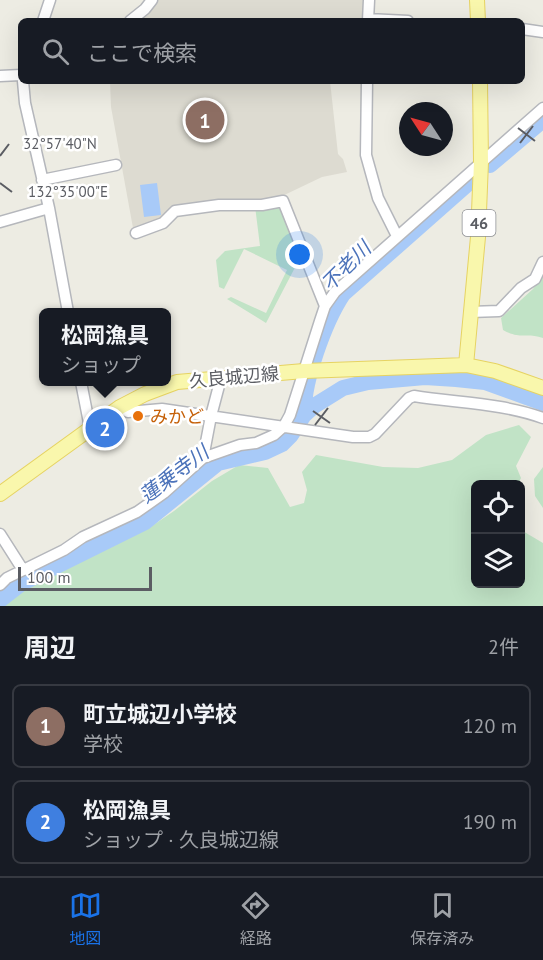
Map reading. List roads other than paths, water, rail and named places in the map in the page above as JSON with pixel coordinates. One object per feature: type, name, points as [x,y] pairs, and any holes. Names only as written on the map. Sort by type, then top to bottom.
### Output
[{"type":"main road","points":[[477,0],[478,18]]},
{"type":"main road","name":"46","points":[[466,365],[478,237],[481,162],[480,84]]},
{"type":"main road","name":"久良城辺線","points":[[171,384],[304,371],[466,365],[495,371],[543,388]]},
{"type":"main road","name":"久良城辺線","points":[[0,494],[120,407],[166,386]]},
{"type":"street","points":[[44,18],[50,0]]},
{"type":"street","points":[[134,18],[152,0]]},
{"type":"street","points":[[368,18],[369,0]]},
{"type":"street","points":[[525,29],[543,32]]},
{"type":"street","points":[[0,76],[18,79]]},
{"type":"street","points":[[25,84],[25,102],[49,208],[67,308]]},
{"type":"street","points":[[367,84],[366,155],[378,198],[397,236]]},
{"type":"street","points":[[0,585],[83,537],[137,512],[164,493],[203,458],[256,443],[274,435],[284,426],[290,415],[325,306],[335,292],[350,276],[543,108]]},
{"type":"street","points":[[42,180],[116,165]]},
{"type":"street","points":[[136,233],[163,223],[175,211],[219,205],[262,205],[283,201],[325,306]]},
{"type":"street","points":[[0,222],[49,208]]},
{"type":"street","points":[[470,312],[499,312],[521,288],[536,279],[543,262]]},
{"type":"street","points":[[203,458],[221,378]]},
{"type":"street","points":[[82,386],[90,428]]},
{"type":"street","points":[[120,407],[128,412],[162,409],[353,437],[369,437],[375,434],[409,398],[414,396],[529,412],[543,418]]},
{"type":"street","points":[[0,534],[23,570]]},
{"type":"water","points":[[157,183],[161,215],[144,217],[140,185]]},
{"type":"waterway","name":"不老川","points":[[490,165],[543,120]]},
{"type":"waterway","name":"不老川","points":[[304,415],[307,386],[316,353],[329,320],[343,294],[472,180]]},
{"type":"waterway","name":"蓮乗寺川","points":[[0,600],[22,583],[145,522],[218,463],[265,452],[282,444],[304,415],[343,388],[368,382],[425,377],[456,379],[485,382],[543,403]]},
{"type":"place","name":"町立城辺小学校","points":[[205,120]]},
{"type":"place","name":"みかど","points":[[138,416]]},
{"type":"place","name":"松岡漁具","points":[[105,428]]}]
